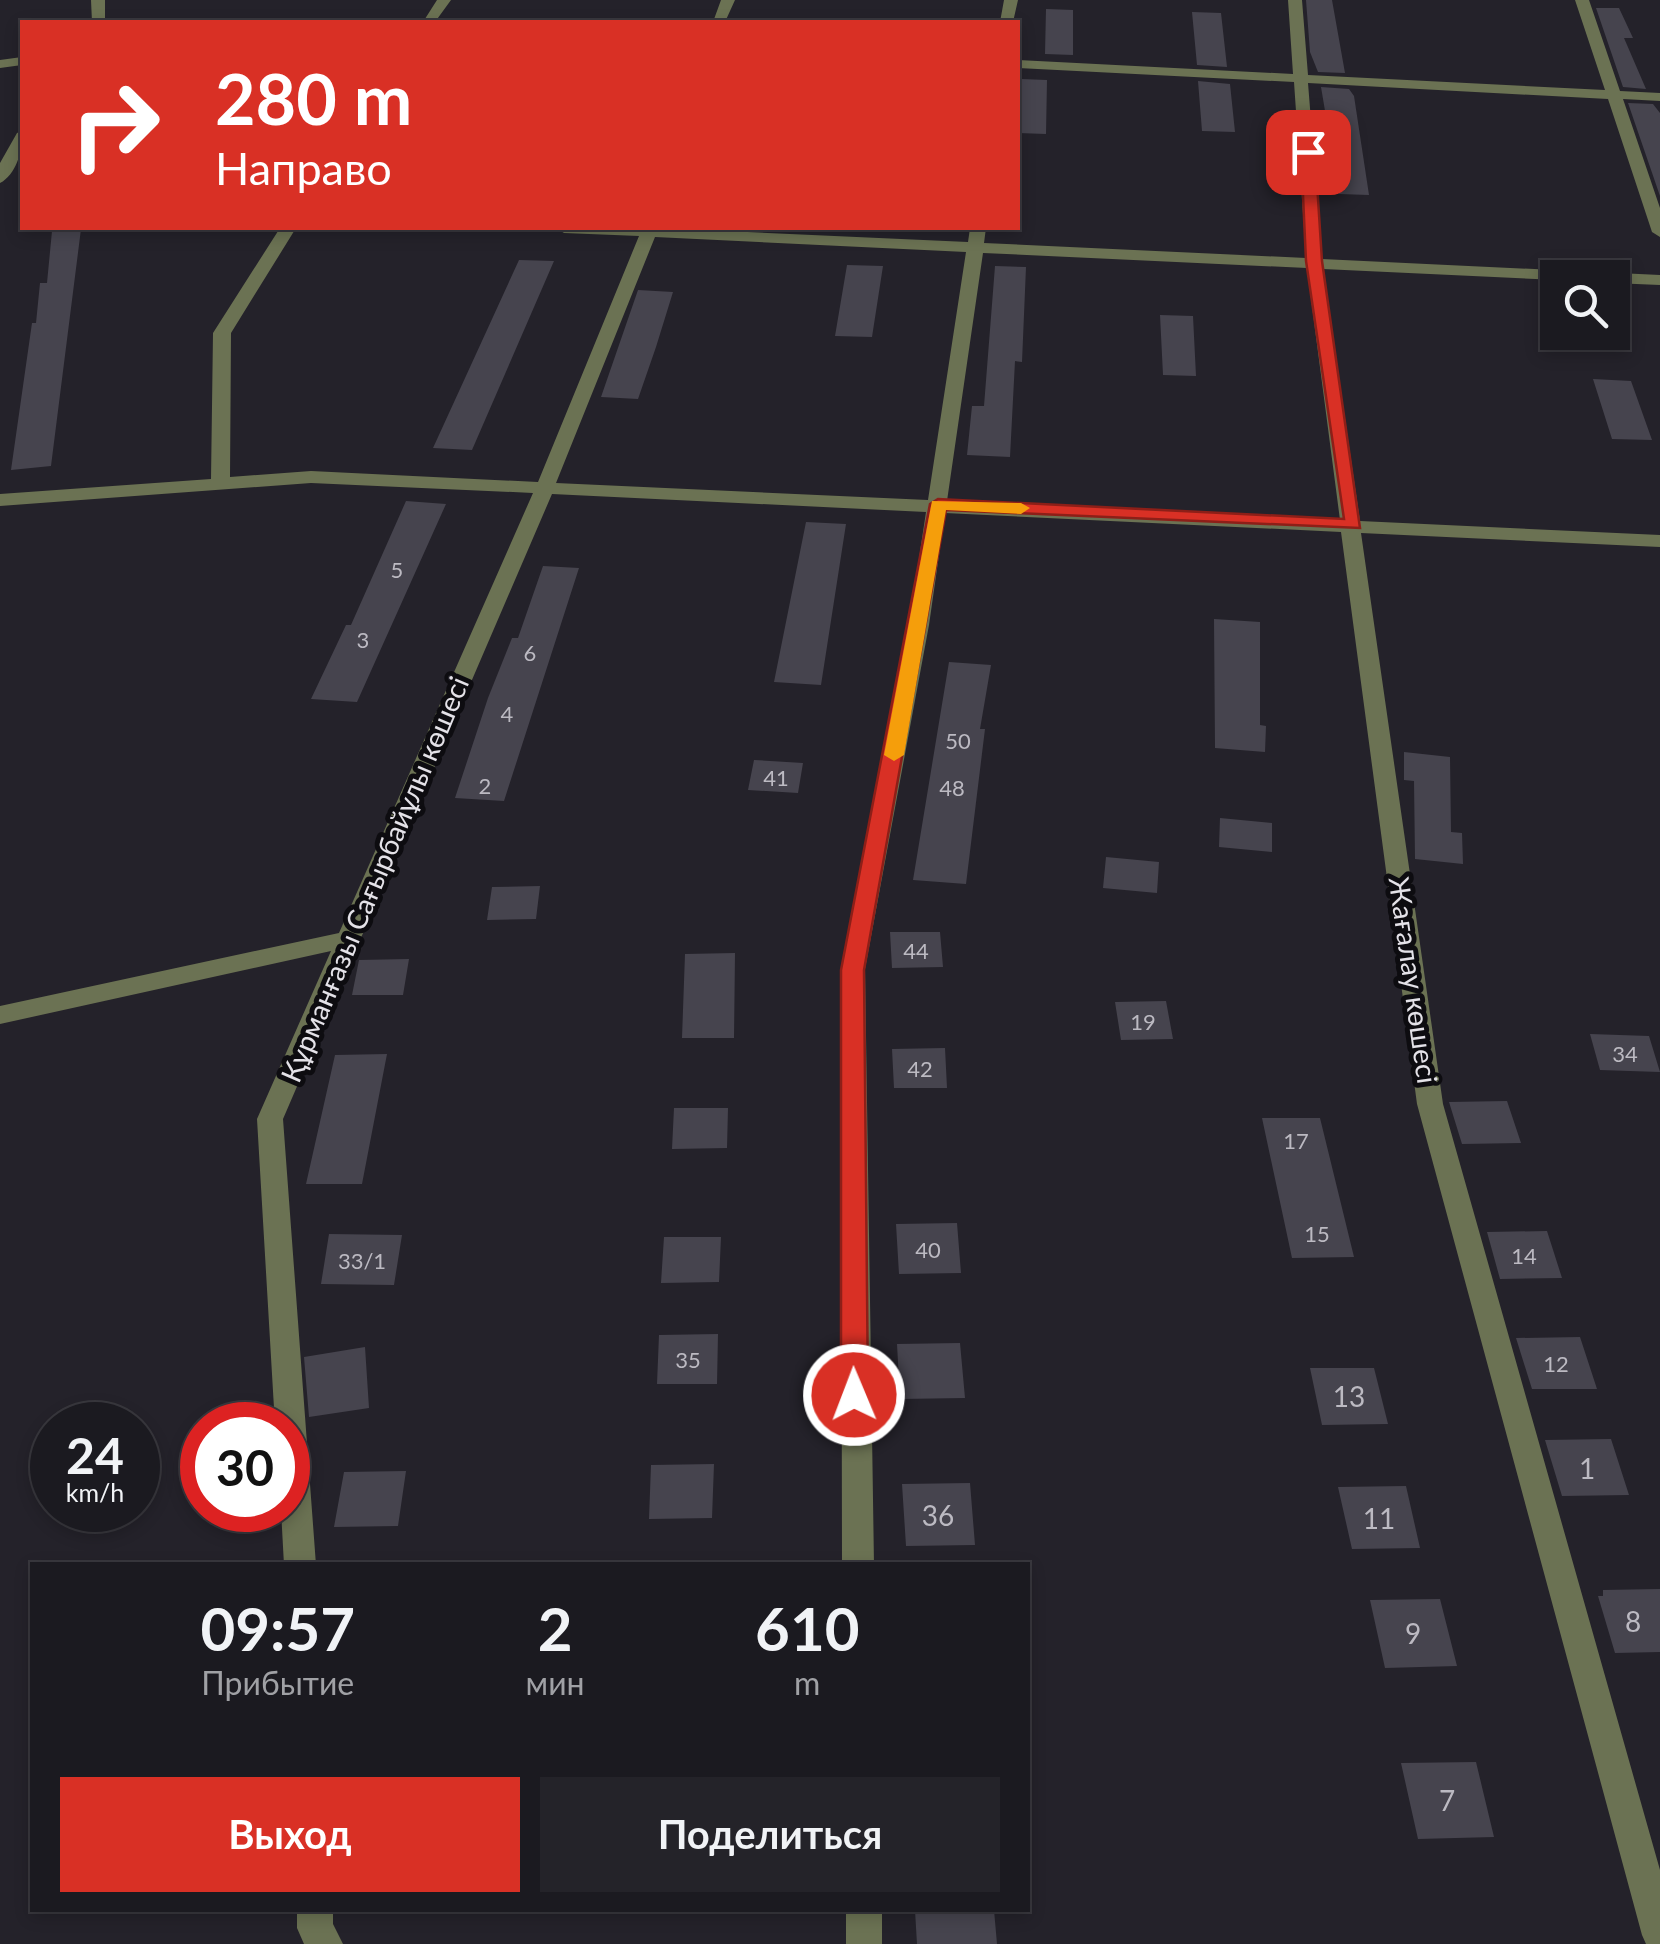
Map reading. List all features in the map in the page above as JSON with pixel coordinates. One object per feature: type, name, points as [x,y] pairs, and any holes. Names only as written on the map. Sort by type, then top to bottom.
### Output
[{"type":"street","name":"Жағалау көшесі","points":[[1296,0],[1314,261],[1354,524],[1430,1104],[1660,1935]]},
{"type":"street","points":[[1582,0],[1610,94],[1660,232]]},
{"type":"street","points":[[1020,64],[1660,97]]},
{"type":"street","points":[[0,178],[20,140]]},
{"type":"street","points":[[220,483],[222,333],[287,230]]},
{"type":"street","name":"Құрманғазы Сағырбайұлы көшесі","points":[[300,1562],[270,1119],[546,484],[651,230]]},
{"type":"street","points":[[698,230],[977,236],[1314,261],[1660,280]]},
{"type":"street","points":[[858,1562],[853,970],[938,504],[977,236]]},
{"type":"street","points":[[0,500],[311,477],[546,484],[1660,541]]},
{"type":"street","points":[[0,1015],[348,940]]},
{"type":"street","points":[[315,1912],[316,1928],[325,1944]]},
{"type":"street","points":[[864,1912],[864,1944]]},
{"type":"building","points":[[1306,0],[1332,0],[1345,73],[1318,72],[1310,52]]},
{"type":"building","points":[[1596,8],[1619,8],[1633,38],[1624,38],[1646,89],[1623,87]]},
{"type":"building","points":[[1046,9],[1073,10],[1073,55],[1045,54]]},
{"type":"building","points":[[1192,12],[1221,13],[1227,67],[1197,65]]},
{"type":"building","points":[[1021,79],[1047,80],[1046,134],[1020,133]]},
{"type":"building","points":[[1198,81],[1230,84],[1235,132],[1202,131]]},
{"type":"building","points":[[1321,87],[1349,89],[1354,96],[1369,195],[1339,194]]},
{"type":"building","points":[[1628,103],[1653,104],[1660,113],[1660,196]]},
{"type":"building","points":[[81,230],[51,466],[11,470],[32,323],[36,323],[40,283],[47,283],[52,231]]},
{"type":"building","points":[[519,260],[554,261],[472,450],[433,448]]},
{"type":"building","points":[[847,265],[883,266],[872,337],[835,336]]},
{"type":"building","points":[[995,266],[1026,267],[1022,362],[1015,361],[1010,457],[967,455],[972,406],[984,406]]},
{"type":"building","points":[[638,290],[673,292],[656,347],[638,399],[601,397]]},
{"type":"building","points":[[1160,315],[1193,316],[1196,376],[1163,375]]},
{"type":"building","points":[[1593,379],[1631,381],[1652,440],[1612,439]]},
{"type":"building","points":[[406,501],[446,504],[357,702],[311,699],[346,625],[351,625]]},
{"type":"building","points":[[806,522],[846,524],[821,685],[774,682]]},
{"type":"building","points":[[543,566],[579,568],[504,801],[455,798],[488,698],[512,638],[518,638]]},
{"type":"building","points":[[1214,619],[1260,622],[1260,725],[1266,726],[1265,752],[1215,748]]},
{"type":"building","points":[[949,662],[991,665],[980,729],[985,729],[966,884],[913,880]]},
{"type":"building","points":[[1404,752],[1450,757],[1451,832],[1462,833],[1463,864],[1415,859],[1414,781],[1404,780]]},
{"type":"building","points":[[754,760],[803,763],[798,793],[748,790]]},
{"type":"building","points":[[1220,818],[1272,823],[1272,852],[1219,847]]},
{"type":"building","points":[[1106,857],[1159,862],[1157,893],[1103,888]]},
{"type":"building","points":[[540,886],[536,919],[487,920],[492,887]]},
{"type":"building","points":[[890,932],[940,932],[943,967],[892,968]]},
{"type":"building","points":[[735,953],[734,1038],[682,1038],[685,954]]},
{"type":"building","points":[[409,959],[403,995],[352,995],[359,960]]},
{"type":"building","points":[[1166,1001],[1173,1039],[1121,1040],[1115,1002]]},
{"type":"building","points":[[1590,1034],[1649,1036],[1660,1072],[1600,1070]]},
{"type":"building","points":[[945,1048],[947,1088],[894,1088],[892,1049]]},
{"type":"building","points":[[387,1054],[362,1184],[306,1184],[335,1055]]},
{"type":"building","points":[[1507,1101],[1521,1143],[1462,1144],[1449,1102]]},
{"type":"building","points":[[674,1108],[728,1108],[727,1148],[672,1149]]},
{"type":"building","points":[[1262,1118],[1320,1118],[1354,1257],[1292,1258]]},
{"type":"building","points":[[957,1223],[961,1273],[899,1274],[896,1224]]},
{"type":"building","points":[[1547,1231],[1562,1278],[1500,1279],[1487,1232]]},
{"type":"building","points":[[329,1234],[402,1235],[394,1285],[321,1284]]},
{"type":"building","points":[[664,1237],[721,1237],[719,1282],[661,1283]]},
{"type":"building","points":[[718,1334],[717,1384],[657,1384],[659,1335]]},
{"type":"building","points":[[1580,1337],[1597,1389],[1532,1389],[1516,1338]]},
{"type":"building","points":[[960,1343],[965,1398],[900,1399],[897,1344]]},
{"type":"building","points":[[365,1347],[369,1408],[310,1417],[304,1357]]},
{"type":"building","points":[[1310,1368],[1374,1368],[1388,1424],[1322,1425]]},
{"type":"building","points":[[1611,1439],[1629,1495],[1562,1496],[1545,1440]]},
{"type":"building","points":[[714,1464],[712,1518],[649,1519],[651,1465]]},
{"type":"building","points":[[406,1471],[398,1526],[334,1527],[344,1472]]},
{"type":"building","points":[[970,1483],[975,1545],[906,1546],[902,1484]]},
{"type":"building","points":[[1406,1486],[1420,1548],[1352,1549],[1338,1487]]},
{"type":"building","points":[[1660,1589],[1660,1652],[1615,1653],[1598,1596],[1603,1596],[1603,1590]]},
{"type":"building","points":[[1440,1599],[1457,1666],[1385,1668],[1370,1600]]},
{"type":"building","points":[[1476,1762],[1494,1837],[1418,1839],[1401,1763]]},
{"type":"building","points":[[915,1912],[994,1912],[997,1944],[917,1944]]},
{"type":"slow traffic","points":[[894,755],[938,504],[1021,508]]},
{"type":"route","points":[[854,1395],[853,970],[919,625],[938,504],[1354,524],[1314,261],[1308,152]]}]
